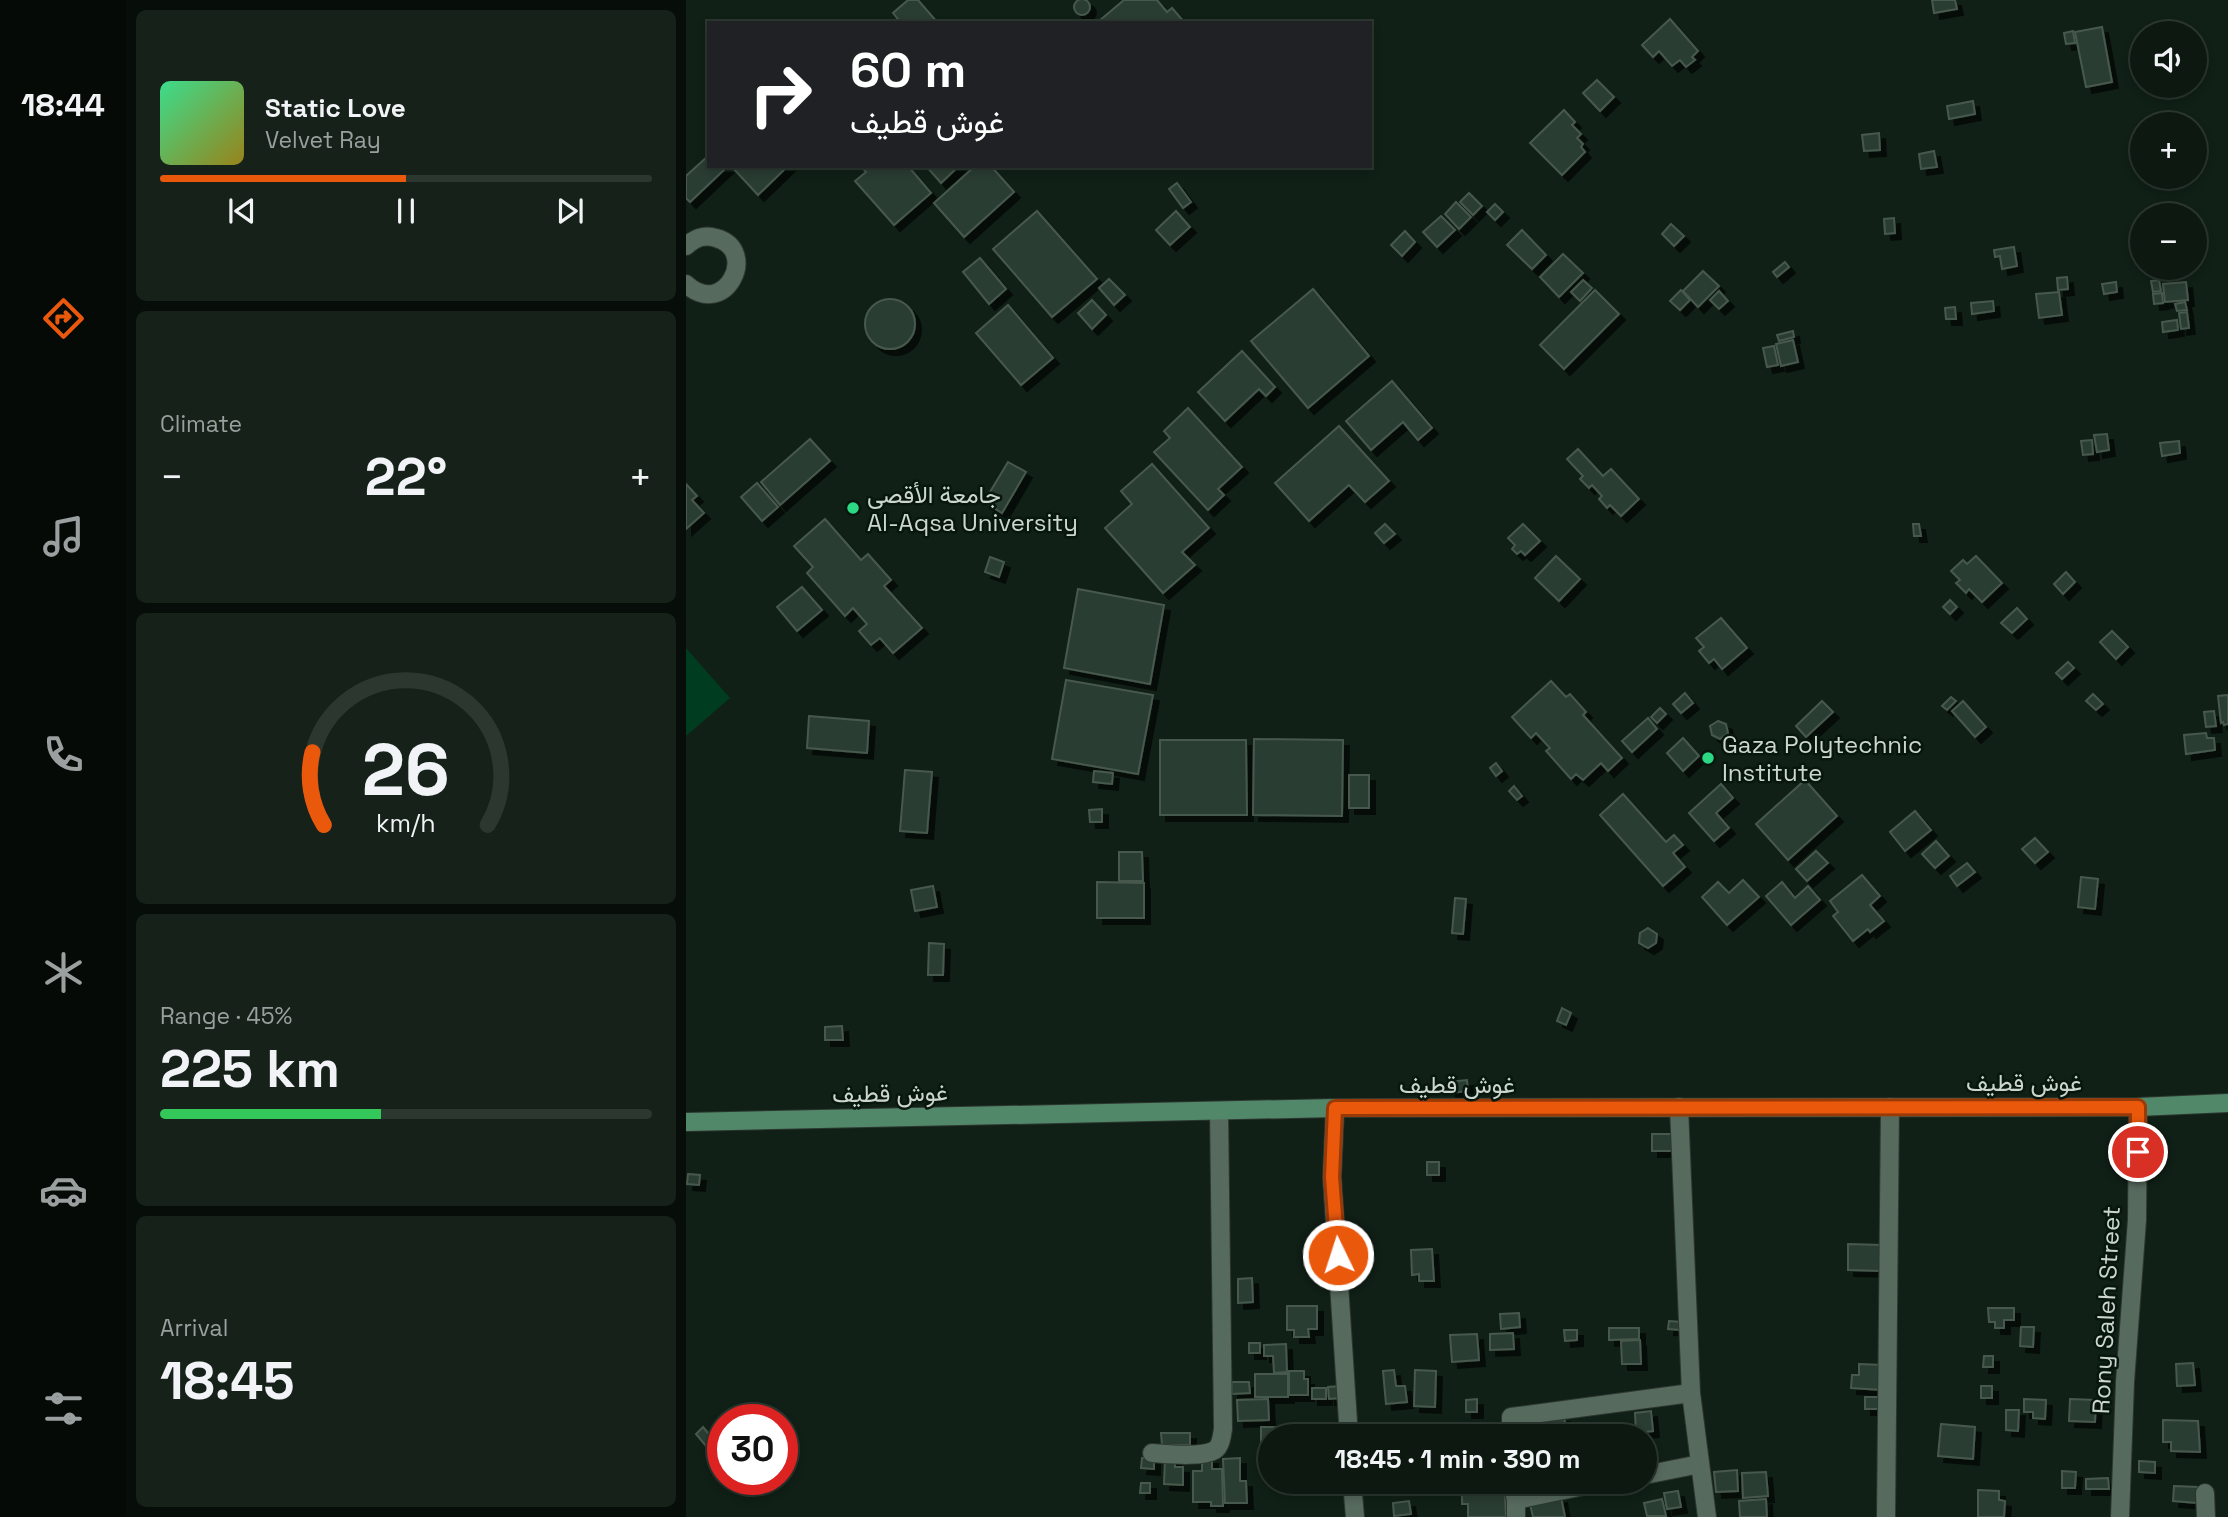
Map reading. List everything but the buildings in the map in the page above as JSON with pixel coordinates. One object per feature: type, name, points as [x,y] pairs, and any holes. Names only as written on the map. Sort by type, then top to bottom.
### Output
[{"type":"main road","name":"غوش قطيف","points":[[686,1122],[1020,1117],[1335,1108],[2138,1107],[2228,1103]]},
{"type":"street","points":[[686,246],[704,236],[722,239],[733,252],[737,268],[730,283],[715,293],[695,291],[686,284]]},
{"type":"street","points":[[1679,1107],[1691,1393],[1707,1517]]},
{"type":"street","points":[[1886,1517],[1890,1107]]},
{"type":"street","name":"Rony Saleh Street","points":[[2120,1517],[2126,1368],[2137,1220],[2138,1107]]},
{"type":"street","points":[[1335,1108],[1332,1177],[1348,1424]]},
{"type":"street","points":[[1152,1454],[1196,1454],[1214,1451],[1219,1446],[1223,1429],[1219,1111]]},
{"type":"street","points":[[1511,1424],[1511,1417],[1691,1393]]},
{"type":"street","points":[[1657,1473],[1700,1465]]},
{"type":"street","points":[[2205,1493],[2206,1517]]},
{"type":"street","points":[[1353,1494],[1355,1517]]},
{"type":"street","points":[[1515,1500],[1544,1494]]},
{"type":"green space","points":[[686,648],[730,698],[686,736]]},
{"type":"place","name":"جامعة الأقصى Al-Aqsa University","points":[[853,508]]},
{"type":"place","name":"Gaza Polytechnic Institute","points":[[1708,758]]},
{"type":"route","points":[[1338,1255],[1332,1177],[1335,1108],[2138,1107],[2138,1152]]}]
